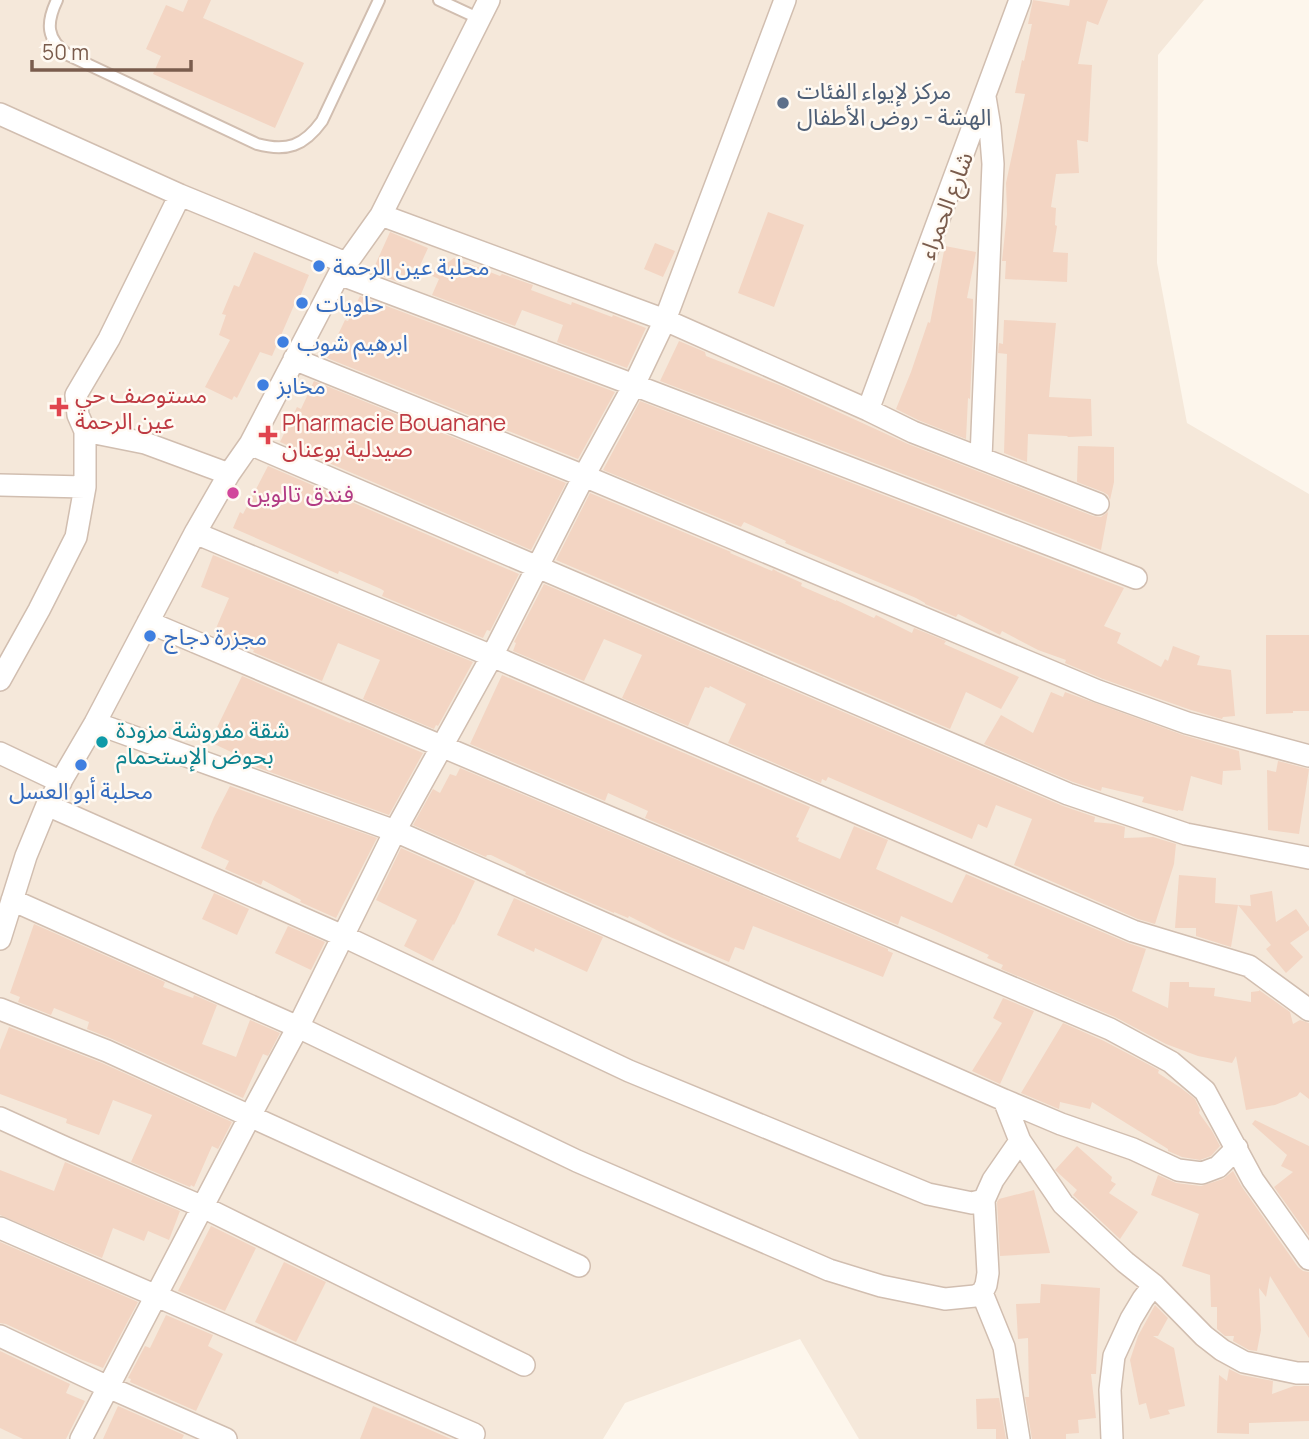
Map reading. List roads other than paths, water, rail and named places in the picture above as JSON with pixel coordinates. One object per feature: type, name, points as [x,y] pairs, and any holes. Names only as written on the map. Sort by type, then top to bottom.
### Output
[{"type":"street","points":[[81,1439],[298,1027],[395,831],[492,656],[634,384],[665,320],[785,0]]},
{"type":"street","name":"شارع الحمراء","points":[[868,410],[1020,0]]},
{"type":"street","points":[[0,939],[26,856],[47,805],[95,723],[195,533],[250,444],[342,268],[381,215],[484,9]]},
{"type":"street","points":[[981,458],[993,164],[985,96]]},
{"type":"street","points":[[0,114],[342,268],[1136,579]]},
{"type":"street","points":[[0,680],[75,537],[85,487],[85,431],[78,415],[76,395],[109,339],[180,195]]},
{"type":"street","points":[[381,215],[665,320],[913,432],[1098,504]]},
{"type":"street","points":[[294,359],[584,476],[1098,691],[1187,723],[1309,756]]},
{"type":"street","points":[[85,431],[145,443],[229,474]]},
{"type":"street","points":[[250,444],[1068,794],[1186,834],[1309,858]]},
{"type":"street","points":[[0,485],[85,487]]},
{"type":"street","points":[[195,533],[492,656],[1133,931],[1249,966],[1309,1010]]},
{"type":"street","points":[[148,622],[1110,1028],[1171,1062],[1205,1091],[1253,1180],[1309,1259]]},
{"type":"street","points":[[95,723],[395,831],[1004,1100],[1061,1124],[1133,1149],[1178,1170],[1202,1173],[1218,1167],[1237,1148]]},
{"type":"street","points":[[0,753],[61,782]]},
{"type":"street","points":[[47,805],[344,936],[654,1082],[928,1194],[972,1203],[984,1200]]},
{"type":"street","points":[[12,900],[298,1027],[577,1161],[829,1270],[881,1286],[945,1299],[982,1293],[988,1273],[984,1200],[993,1180],[1020,1142]]},
{"type":"street","points":[[0,1009],[107,1051],[579,1266]]},
{"type":"street","points":[[1004,1100],[1020,1142],[1063,1204],[1125,1262],[1154,1285],[1204,1336],[1244,1362],[1309,1373]]},
{"type":"street","points":[[0,1118],[203,1207],[524,1365]]},
{"type":"street","points":[[0,1228],[474,1434]]},
{"type":"street","points":[[1112,1439],[1110,1390],[1114,1356],[1131,1319],[1154,1285]]},
{"type":"street","points":[[982,1293],[1004,1348],[1019,1439]]},
{"type":"street","points":[[0,1336],[226,1439]]},
{"type":"lane","points":[[57,0],[50,19],[50,30],[53,40],[68,55],[257,144],[272,148],[287,148],[301,142],[313,133],[322,121],[379,0]]},
{"type":"lane","points":[[439,0],[484,9]]},
{"type":"place","name":"مركز لإيواء الفئات الهشة - روض الأطفال","points":[[783,103]]},
{"type":"place","name":"محلبة عين الرحمة","points":[[319,266]]},
{"type":"place","name":"حلويات","points":[[302,303]]},
{"type":"place","name":"ابرهيم شوب","points":[[283,342]]},
{"type":"place","name":"مخابز","points":[[263,385]]},
{"type":"place","name":"مستوصف حي عين الرحمة","points":[[59,407]]},
{"type":"place","name":"Pharmacie Bouanane صيدلية بوعنان","points":[[268,435]]},
{"type":"place","name":"فندق تالوين","points":[[233,493]]},
{"type":"place","name":"مجزرة دجاج","points":[[150,636]]},
{"type":"place","name":"شقة مفروشة مزودة بحوض الإستحمام","points":[[102,742]]},
{"type":"place","name":"محلبة أبو العسل","points":[[81,765]]}]
